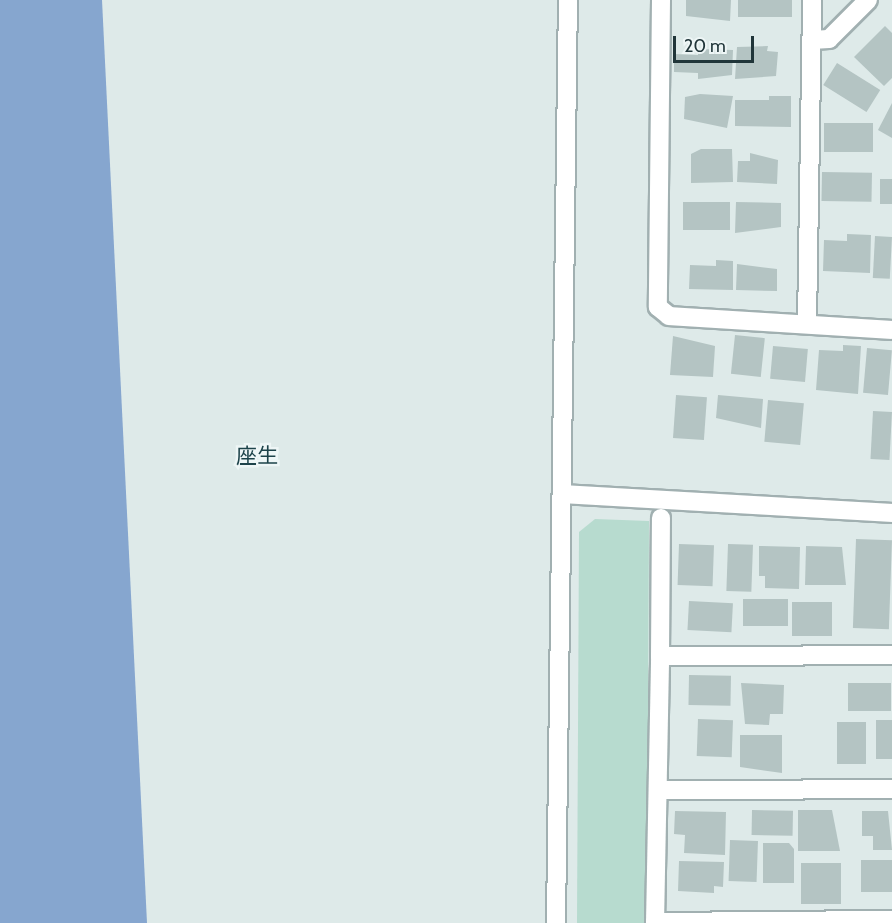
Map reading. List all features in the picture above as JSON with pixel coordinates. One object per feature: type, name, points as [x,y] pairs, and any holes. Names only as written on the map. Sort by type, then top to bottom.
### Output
[{"type":"street","points":[[556,923],[568,0]]},
{"type":"street","points":[[661,0],[658,307],[669,316],[892,330]]},
{"type":"street","points":[[807,324],[812,0]]},
{"type":"street","points":[[812,40],[829,39],[868,0]]},
{"type":"street","points":[[562,494],[892,513]]},
{"type":"street","points":[[661,518],[660,790],[655,923],[892,920]]},
{"type":"street","points":[[660,656],[892,656]]},
{"type":"street","points":[[660,790],[892,789]]},
{"type":"green space","points":[[595,519],[649,521],[647,923],[577,923],[579,532]]},
{"type":"water","points":[[0,0],[102,0],[147,923],[0,923]]},
{"type":"building","points":[[686,0],[731,0],[730,21],[686,16]]},
{"type":"building","points":[[738,0],[792,0],[792,17],[738,17]]},
{"type":"building","points":[[885,26],[892,33],[892,78],[884,86],[854,57]]},
{"type":"building","points":[[768,46],[767,51],[778,52],[776,76],[735,79],[737,47]]},
{"type":"building","points":[[698,49],[733,50],[732,75],[698,79],[698,73],[674,72],[674,54],[698,55]]},
{"type":"building","points":[[837,63],[880,90],[866,112],[823,85]]},
{"type":"building","points":[[700,94],[733,96],[727,128],[684,119],[685,97]]},
{"type":"building","points":[[769,96],[791,96],[791,127],[735,126],[735,100],[769,100]]},
{"type":"building","points":[[892,103],[892,138],[878,130]]},
{"type":"building","points":[[824,123],[873,123],[873,152],[824,152]]},
{"type":"building","points":[[701,149],[732,149],[733,182],[691,183],[691,154]]},
{"type":"building","points":[[750,153],[778,160],[777,184],[737,182],[738,161],[750,161]]},
{"type":"building","points":[[822,172],[872,173],[871,202],[821,201]]},
{"type":"building","points":[[880,179],[892,179],[892,204],[880,204]]},
{"type":"building","points":[[683,202],[730,202],[730,230],[683,230]]},
{"type":"building","points":[[736,202],[781,203],[781,227],[735,233]]},
{"type":"building","points":[[847,234],[871,235],[870,273],[823,271],[824,240],[847,241]]},
{"type":"building","points":[[875,236],[892,237],[890,279],[873,278]]},
{"type":"building","points":[[716,260],[733,261],[733,290],[689,289],[690,265],[716,266]]},
{"type":"building","points":[[737,264],[777,269],[777,291],[736,290]]},
{"type":"building","points":[[735,335],[765,338],[761,377],[731,374]]},
{"type":"building","points":[[673,336],[715,346],[713,377],[670,375]]},
{"type":"building","points":[[843,345],[861,346],[858,394],[816,390],[819,350],[843,351]]},
{"type":"building","points":[[773,346],[808,349],[805,382],[770,379]]},
{"type":"building","points":[[867,348],[892,350],[888,395],[863,393]]},
{"type":"building","points":[[676,395],[707,397],[704,440],[673,438]]},
{"type":"building","points":[[718,395],[763,399],[761,428],[716,418]]},
{"type":"building","points":[[768,400],[804,403],[800,445],[764,442]]},
{"type":"building","points":[[873,411],[892,412],[889,460],[870,459]]},
{"type":"building","points":[[856,539],[892,540],[889,629],[853,628]]},
{"type":"building","points":[[679,544],[714,545],[713,586],[678,585]]},
{"type":"building","points":[[728,544],[753,545],[751,592],[726,591]]},
{"type":"building","points":[[759,546],[800,547],[799,589],[765,588],[765,576],[759,576]]},
{"type":"building","points":[[806,546],[842,547],[846,585],[805,585]]},
{"type":"building","points":[[743,599],[788,599],[788,626],[743,626]]},
{"type":"building","points":[[689,601],[733,603],[731,632],[687,630]]},
{"type":"building","points":[[792,602],[832,602],[832,636],[792,636]]},
{"type":"building","points":[[689,675],[731,676],[730,706],[688,705]]},
{"type":"building","points":[[741,683],[784,685],[783,714],[770,714],[769,725],[745,724]]},
{"type":"building","points":[[848,683],[891,683],[891,711],[848,711]]},
{"type":"building","points":[[698,719],[733,720],[732,757],[697,756]]},
{"type":"building","points":[[876,720],[892,720],[892,759],[876,759]]},
{"type":"building","points":[[837,722],[866,722],[866,764],[837,764]]},
{"type":"building","points":[[740,735],[782,735],[782,773],[740,767]]},
{"type":"building","points":[[752,810],[793,811],[793,836],[752,835]]},
{"type":"building","points":[[798,810],[832,810],[840,851],[798,851]]},
{"type":"building","points":[[675,811],[726,812],[725,855],[684,853],[685,835],[674,834]]},
{"type":"building","points":[[862,811],[888,811],[892,850],[873,850],[873,836],[862,836]]},
{"type":"building","points":[[730,840],[758,841],[757,882],[729,881]]},
{"type":"building","points":[[763,843],[789,843],[794,849],[794,883],[763,883]]},
{"type":"building","points":[[861,860],[892,860],[892,892],[861,892]]},
{"type":"building","points":[[679,861],[724,862],[723,887],[714,886],[714,893],[678,891]]},
{"type":"building","points":[[801,863],[841,863],[841,904],[801,904]]},
{"type":"district","name":"座生","points":[[257,456]]}]
